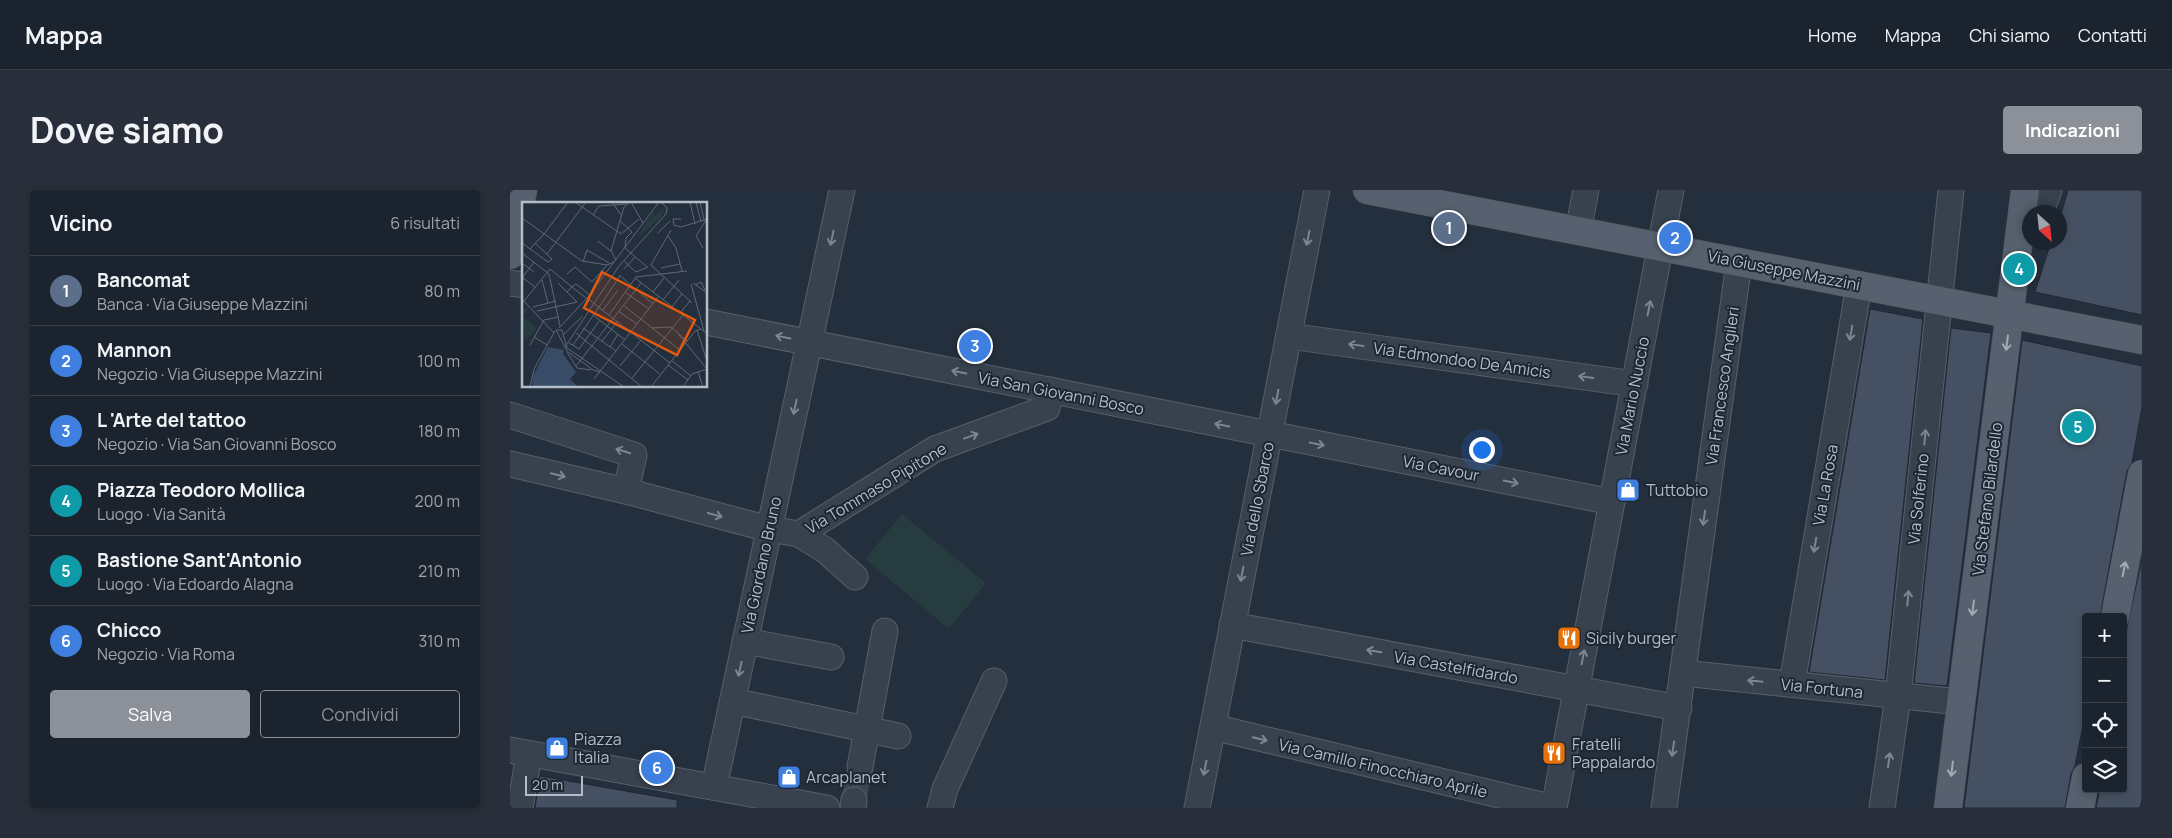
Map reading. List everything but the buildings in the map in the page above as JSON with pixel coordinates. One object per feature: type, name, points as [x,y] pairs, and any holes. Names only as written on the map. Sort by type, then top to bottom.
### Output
[{"type":"main road","points":[[510,255],[523,190]]},
{"type":"main road","name":"Via Giuseppe Mazzini","points":[[1367,190],[1939,300],[2012,305],[2142,340]]},
{"type":"main road","name":"Via Stefano Bilardello","points":[[1948,808],[2025,190]]},
{"type":"main road","points":[[2116,613],[2142,474]]},
{"type":"main road","points":[[2080,808],[2083,793]]},
{"type":"street","name":"Via Giordano Bruno","points":[[714,787],[842,190]]},
{"type":"street","name":"Via dello Sbarco","points":[[1197,808],[1317,190]]},
{"type":"street","points":[[1578,231],[1586,190]]},
{"type":"street","name":"Via Mario Nuccio","points":[[1554,808],[1671,190]]},
{"type":"street","name":"Via Solferino","points":[[1882,808],[1898,696],[1951,190]]},
{"type":"street","points":[[2044,205],[2049,190]]},
{"type":"street","points":[[2012,305],[2029,250]]},
{"type":"street","name":"Via Francesco Angileri","points":[[1664,808],[1739,262]]},
{"type":"street","name":"Via La Rosa","points":[[1792,684],[1859,285]]},
{"type":"street","name":"Via San Giovanni Bosco","points":[[708,322],[1270,434]]},
{"type":"street","name":"Via Edmondoo De Amicis","points":[[1289,336],[1635,384]]},
{"type":"street","name":"Via Tommaso Pipitone","points":[[510,464],[626,491],[769,529],[799,534],[935,449],[1047,408],[1050,390]]},
{"type":"street","points":[[510,415],[634,455],[626,491]]},
{"type":"street","name":"Via Cavour","points":[[1270,434],[1612,502]]},
{"type":"street","points":[[799,534],[825,550],[855,577]]},
{"type":"street","name":"Via Castelfidardo","points":[[1232,626],[1679,708]]},
{"type":"street","points":[[860,767],[885,631]]},
{"type":"street","points":[[745,641],[831,657]]},
{"type":"street","name":"Via Fortuna","points":[[1683,673],[1960,702]]},
{"type":"street","points":[[940,808],[945,789],[994,681]]},
{"type":"street","points":[[733,701],[898,736]]},
{"type":"street","name":"Via Camillo Finocchiaro Aprile","points":[[1212,728],[1554,808]]},
{"type":"street","points":[[520,808],[519,752],[714,787],[767,803],[827,808]]},
{"type":"green space","points":[[902,514],[986,583],[949,629],[865,559]]},
{"type":"tunnel","points":[[854,800],[860,767]]},
{"type":"place","name":"Bancomat","points":[[1449,228]]},
{"type":"place","name":"Mannon","points":[[1675,238]]},
{"type":"place","name":"Piazza Teodoro Mollica","points":[[2019,269]]},
{"type":"place","name":"L 'Arte del tattoo","points":[[975,346]]},
{"type":"place","name":"Bastione Sant'Antonio","points":[[2078,427]]},
{"type":"place","name":"Tuttobio","points":[[1628,490]]},
{"type":"place","name":"Sicily burger","points":[[1569,638]]},
{"type":"place","name":"Piazza Italia","points":[[557,748]]},
{"type":"place","name":"Fratelli Pappalardo","points":[[1554,753]]},
{"type":"place","name":"Chicco","points":[[657,768]]},
{"type":"place","name":"Arcaplanet","points":[[789,777]]}]
